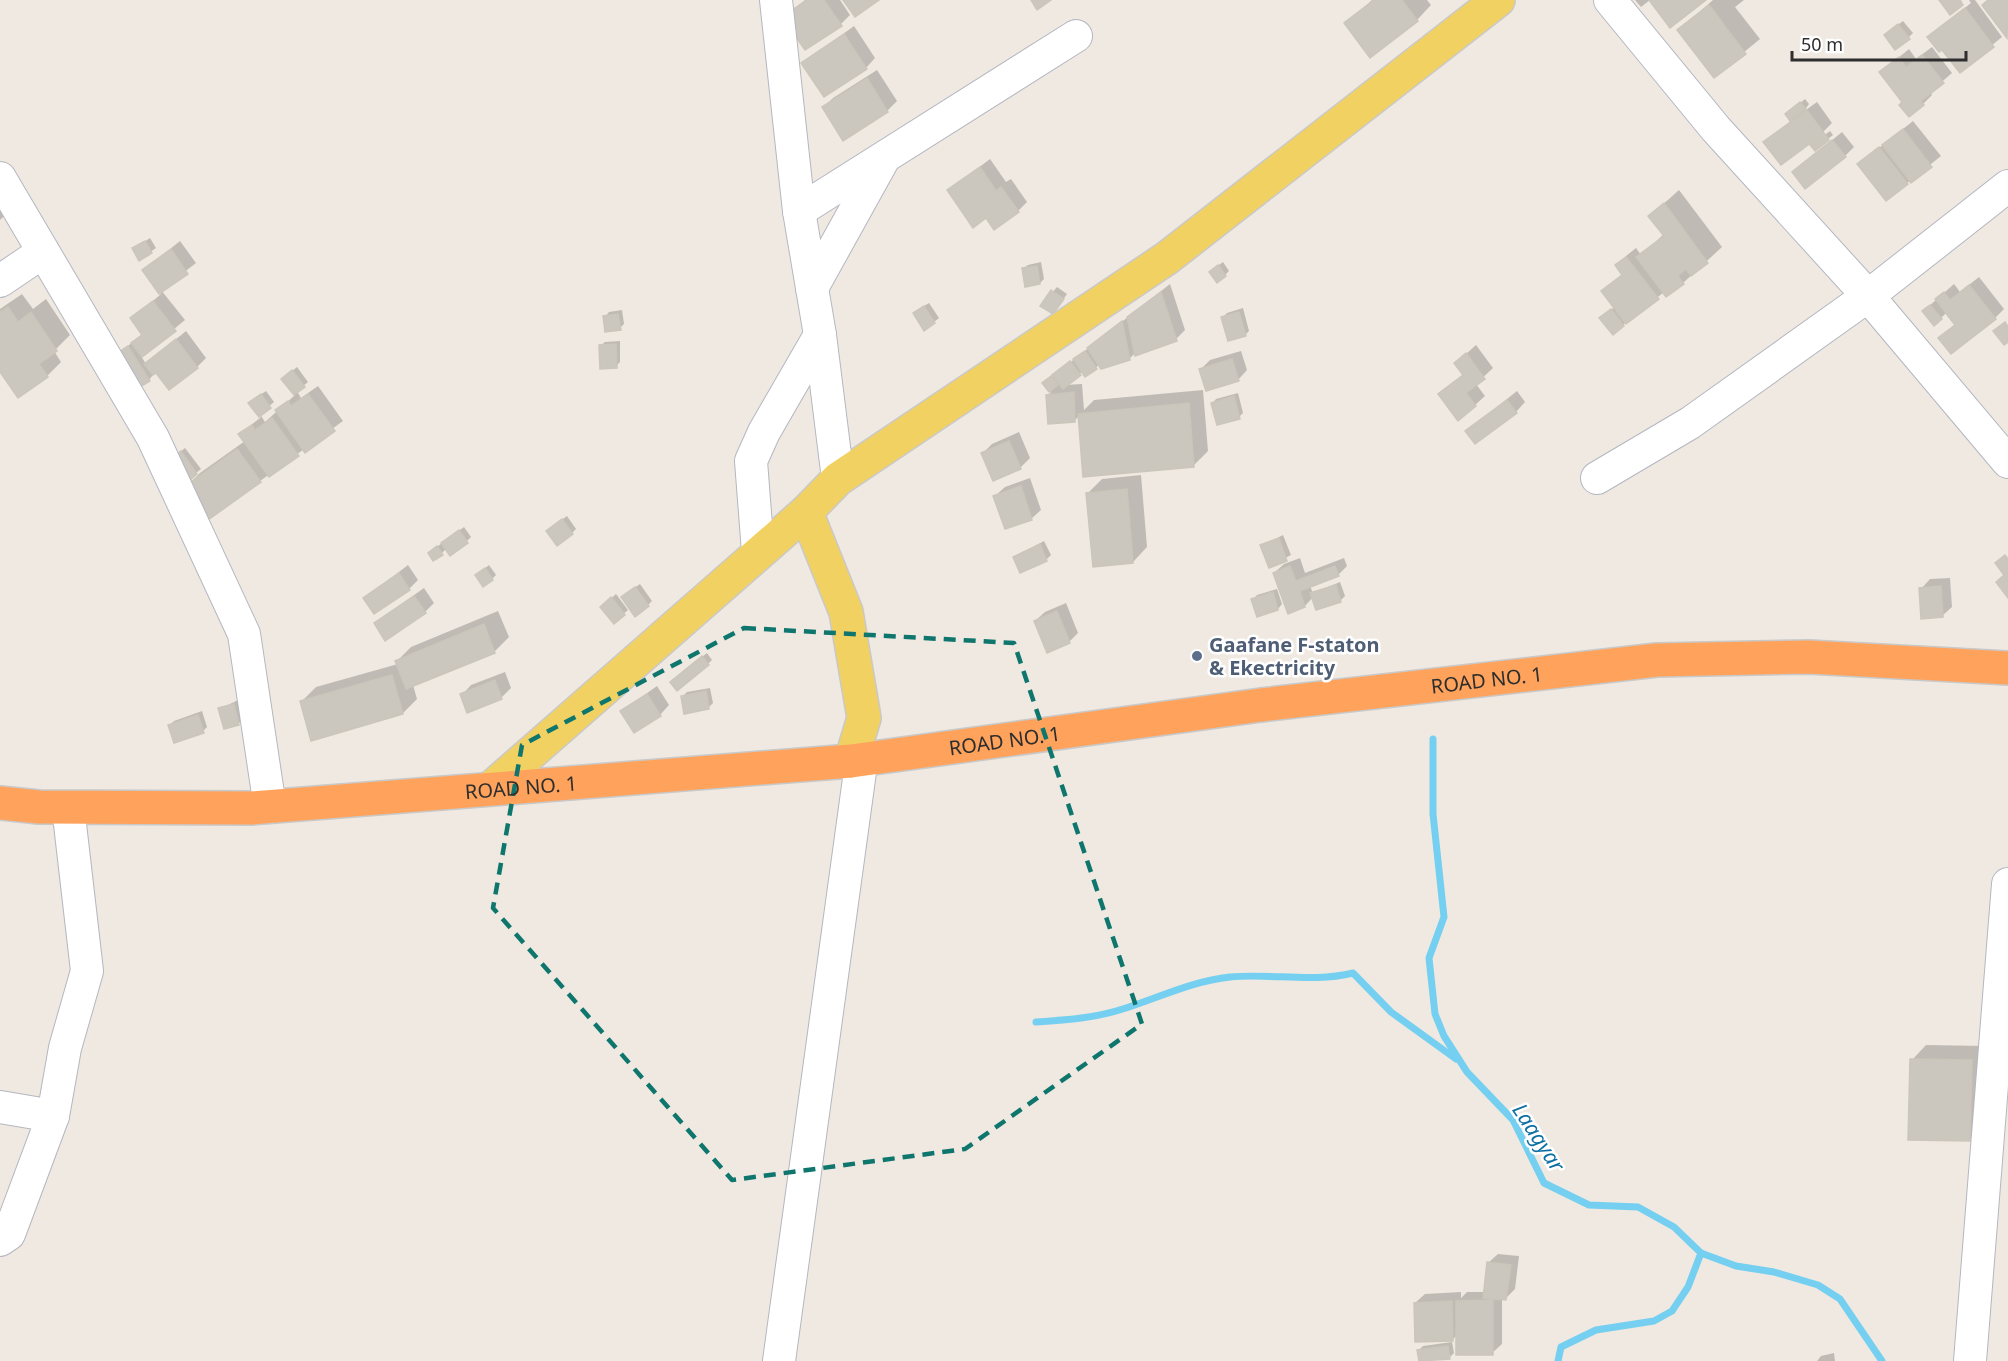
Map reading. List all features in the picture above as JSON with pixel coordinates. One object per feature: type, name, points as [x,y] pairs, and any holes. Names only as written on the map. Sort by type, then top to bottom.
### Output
[{"type":"highway","name":"ROAD NO. 1","points":[[0,803],[68,807],[270,807],[856,759],[1261,705],[1657,660],[1809,657],[2008,668]]},
{"type":"main road","points":[[490,789],[806,512],[838,478],[1167,258],[1498,0]]},
{"type":"main road","points":[[806,512],[846,612],[864,718],[856,759]]},
{"type":"street","points":[[776,0],[799,211],[820,335],[838,478]]},
{"type":"street","points":[[1610,0],[1716,129],[1868,296],[2008,462]]},
{"type":"street","points":[[799,211],[1076,36]]},
{"type":"street","points":[[812,288],[884,157]]},
{"type":"street","points":[[0,178],[153,438],[244,634],[270,807]]},
{"type":"street","points":[[1597,478],[1690,423],[1868,296],[2008,186]]},
{"type":"street","points":[[0,281],[44,252]]},
{"type":"street","points":[[758,552],[751,461],[764,432],[820,335]]},
{"type":"street","points":[[778,1361],[856,759]]},
{"type":"street","points":[[0,1239],[9,1234],[53,1116],[66,1048],[87,971],[68,807]]},
{"type":"street","points":[[1970,1361],[2002,1070],[2008,884]]},
{"type":"street","points":[[0,1107],[53,1116]]},
{"type":"highlighted area","points":[[744,628],[1014,643],[1142,1024],[965,1149],[732,1180],[493,908],[522,745]]},
{"type":"building","points":[[807,0],[824,0],[842,26],[805,50],[782,17]]},
{"type":"building","points":[[843,0],[879,0],[855,17]]},
{"type":"building","points":[[1031,0],[1051,0],[1037,10]]},
{"type":"building","points":[[1374,0],[1402,0],[1418,21],[1370,58],[1344,23]]},
{"type":"building","points":[[1649,0],[1706,0],[1670,28]]},
{"type":"building","points":[[1939,0],[1960,0],[1963,5],[1950,15]]},
{"type":"building","points":[[1988,0],[2008,0],[2007,38],[1982,5]]},
{"type":"building","points":[[1709,5],[1746,54],[1714,78],[1677,30]]},
{"type":"building","points":[[1965,8],[1994,47],[1960,73],[1942,50],[1939,52],[1927,37]]},
{"type":"building","points":[[1898,24],[1910,39],[1895,50],[1884,35]]},
{"type":"building","points":[[844,34],[867,69],[824,97],[801,63]]},
{"type":"building","points":[[1922,55],[1944,83],[1921,101],[1924,105],[1909,117],[1899,105],[1902,102],[1879,72],[1899,57],[1906,67]]},
{"type":"building","points":[[867,78],[888,112],[843,141],[822,107]]},
{"type":"building","points":[[1800,102],[1806,109],[1790,121],[1785,114]]},
{"type":"building","points":[[1807,110],[1824,133],[1781,165],[1763,142]]},
{"type":"building","points":[[1903,129],[1932,167],[1911,183],[1882,145]]},
{"type":"building","points":[[1825,134],[1829,140],[1815,151],[1810,145]]},
{"type":"building","points":[[1832,140],[1846,157],[1805,189],[1792,172]]},
{"type":"building","points":[[1879,147],[1908,184],[1886,201],[1857,164]]},
{"type":"building","points":[[980,167],[996,191],[1001,187],[1019,212],[994,230],[986,218],[973,228],[947,190]]},
{"type":"building","points":[[1664,203],[1708,263],[1691,276],[1686,269],[1678,276],[1684,284],[1666,297],[1636,257],[1664,236],[1648,216]]},
{"type":"building","points":[[145,241],[152,253],[139,261],[132,248]]},
{"type":"building","points":[[171,249],[188,274],[159,294],[142,270]]},
{"type":"building","points":[[1626,257],[1659,299],[1626,324],[1601,291],[1622,275],[1615,265]]},
{"type":"building","points":[[1218,265],[1226,276],[1217,283],[1209,272]]},
{"type":"building","points":[[1037,266],[1040,284],[1025,287],[1022,268]]},
{"type":"building","points":[[1969,285],[1996,319],[1951,354],[1938,338],[1955,325],[1935,299],[1944,292],[1950,300]]},
{"type":"building","points":[[1051,290],[1064,299],[1053,314],[1040,306]]},
{"type":"building","points":[[1161,292],[1177,341],[1135,356],[1127,317]]},
{"type":"building","points":[[153,301],[176,331],[142,357],[131,343],[142,335],[130,318]]},
{"type":"building","points":[[1930,305],[1942,319],[1934,326],[1922,311]]},
{"type":"building","points":[[924,306],[935,323],[924,331],[913,313]]},
{"type":"building","points":[[8,307],[18,322],[31,312],[57,351],[39,364],[48,377],[18,398],[0,372],[0,312]]},
{"type":"building","points":[[1611,309],[1624,326],[1613,335],[1599,318]]},
{"type":"building","points":[[1239,312],[1246,336],[1228,341],[1221,317]]},
{"type":"building","points":[[618,314],[621,330],[605,332],[603,316]]},
{"type":"building","points":[[1122,321],[1130,360],[1101,369],[1087,348]]},
{"type":"building","points":[[2005,322],[2008,327],[2008,342],[2004,345],[1993,331]]},
{"type":"building","points":[[176,339],[198,368],[169,390],[156,373],[153,375],[144,364]]},
{"type":"building","points":[[616,344],[617,368],[600,369],[599,345]]},
{"type":"building","points":[[128,346],[150,381],[140,387],[119,352]]},
{"type":"building","points":[[1085,351],[1097,369],[1085,377],[1073,359]]},
{"type":"building","points":[[1466,353],[1485,379],[1466,393],[1476,406],[1458,421],[1438,394],[1463,375],[1454,363]]},
{"type":"building","points":[[1232,359],[1239,381],[1206,391],[1199,369]]},
{"type":"building","points":[[1070,361],[1081,375],[1063,389],[1052,375]]},
{"type":"building","points":[[292,370],[305,387],[294,395],[281,379]]},
{"type":"building","points":[[1051,376],[1058,385],[1049,392],[1042,383]]},
{"type":"building","points":[[1074,392],[1075,422],[1048,424],[1046,395]]},
{"type":"building","points":[[261,394],[271,408],[259,417],[248,403]]},
{"type":"building","points":[[308,394],[335,431],[305,453],[275,410],[288,401],[291,406]]},
{"type":"building","points":[[1234,396],[1240,419],[1217,425],[1211,403]]},
{"type":"building","points":[[1507,400],[1517,413],[1475,444],[1465,431]]},
{"type":"building","points":[[1189,403],[1194,467],[1083,477],[1078,414]]},
{"type":"building","points":[[272,418],[299,456],[269,477],[238,434],[252,425],[255,430]]},
{"type":"building","points":[[1009,441],[1021,469],[993,481],[981,453]]},
{"type":"building","points":[[237,449],[261,482],[208,520],[184,487]]},
{"type":"building","points":[[181,451],[197,474],[190,480],[173,457]]},
{"type":"building","points":[[1021,486],[1032,520],[1005,529],[993,496]]},
{"type":"building","points":[[1127,489],[1133,563],[1093,567],[1086,493]]},
{"type":"building","points":[[562,519],[573,534],[557,546],[546,531]]},
{"type":"building","points":[[459,530],[468,543],[450,556],[441,543]]},
{"type":"building","points":[[1279,538],[1287,561],[1269,568],[1260,545]]},
{"type":"building","points":[[1040,544],[1047,561],[1020,573],[1013,557]]},
{"type":"building","points":[[437,546],[443,555],[433,561],[428,553]]},
{"type":"building","points":[[2005,555],[2008,559],[2008,598],[1996,582],[2004,575],[1995,563]]},
{"type":"building","points":[[1290,566],[1296,581],[1335,566],[1339,576],[1300,591],[1305,607],[1288,614],[1273,573]]},
{"type":"building","points":[[485,568],[493,580],[483,587],[475,575]]},
{"type":"building","points":[[399,573],[410,590],[374,614],[363,598]]},
{"type":"building","points":[[1336,585],[1341,602],[1316,610],[1310,593]]},
{"type":"building","points":[[1941,586],[1943,617],[1921,619],[1919,588]]},
{"type":"building","points":[[635,587],[649,606],[635,617],[621,597]]},
{"type":"building","points":[[1273,592],[1278,610],[1257,617],[1251,599]]},
{"type":"building","points":[[414,596],[426,613],[385,641],[374,623]]},
{"type":"building","points":[[611,597],[625,615],[614,624],[600,607]]},
{"type":"building","points":[[1057,611],[1070,643],[1047,653],[1034,621]]},
{"type":"building","points":[[484,624],[495,653],[406,689],[395,661]]},
{"type":"building","points":[[702,656],[709,665],[677,691],[670,682]]},
{"type":"building","points":[[392,675],[403,714],[311,741],[300,701]]},
{"type":"building","points":[[495,680],[502,699],[467,713],[460,694]]},
{"type":"building","points":[[706,691],[709,709],[684,714],[681,696]]},
{"type":"building","points":[[647,694],[661,716],[634,733],[620,711]]},
{"type":"building","points":[[234,704],[239,725],[224,729],[218,708]]},
{"type":"building","points":[[198,715],[204,733],[174,743],[168,725]]},
{"type":"building","points":[[1910,1059],[1972,1060],[1970,1141],[1908,1140]]},
{"type":"building","points":[[1487,1262],[1511,1265],[1506,1300],[1483,1298]]},
{"type":"building","points":[[1493,1300],[1493,1355],[1456,1355],[1456,1301]]},
{"type":"building","points":[[1452,1301],[1453,1341],[1415,1342],[1414,1303]]},
{"type":"building","points":[[1448,1346],[1450,1359],[1419,1361],[1417,1350]]},
{"type":"waterway","name":"Laagyar","points":[[1433,739],[1433,814],[1444,917],[1429,958],[1435,1014],[1444,1036],[1467,1072],[1513,1120],[1544,1183],[1589,1205],[1638,1207],[1674,1227],[1701,1253],[1736,1266],[1774,1272],[1818,1285],[1840,1299],[1882,1361]]},
{"type":"waterway","points":[[1036,1022],[1104,1014],[1216,979],[1246,976],[1307,978],[1353,973],[1391,1012],[1456,1059]]},
{"type":"waterway","points":[[1558,1361],[1561,1347],[1596,1330],[1654,1321],[1672,1311],[1688,1287],[1701,1253]]},
{"type":"place","name":"Gaafane F-staton & Ekectricity","points":[[1197,656]]}]
